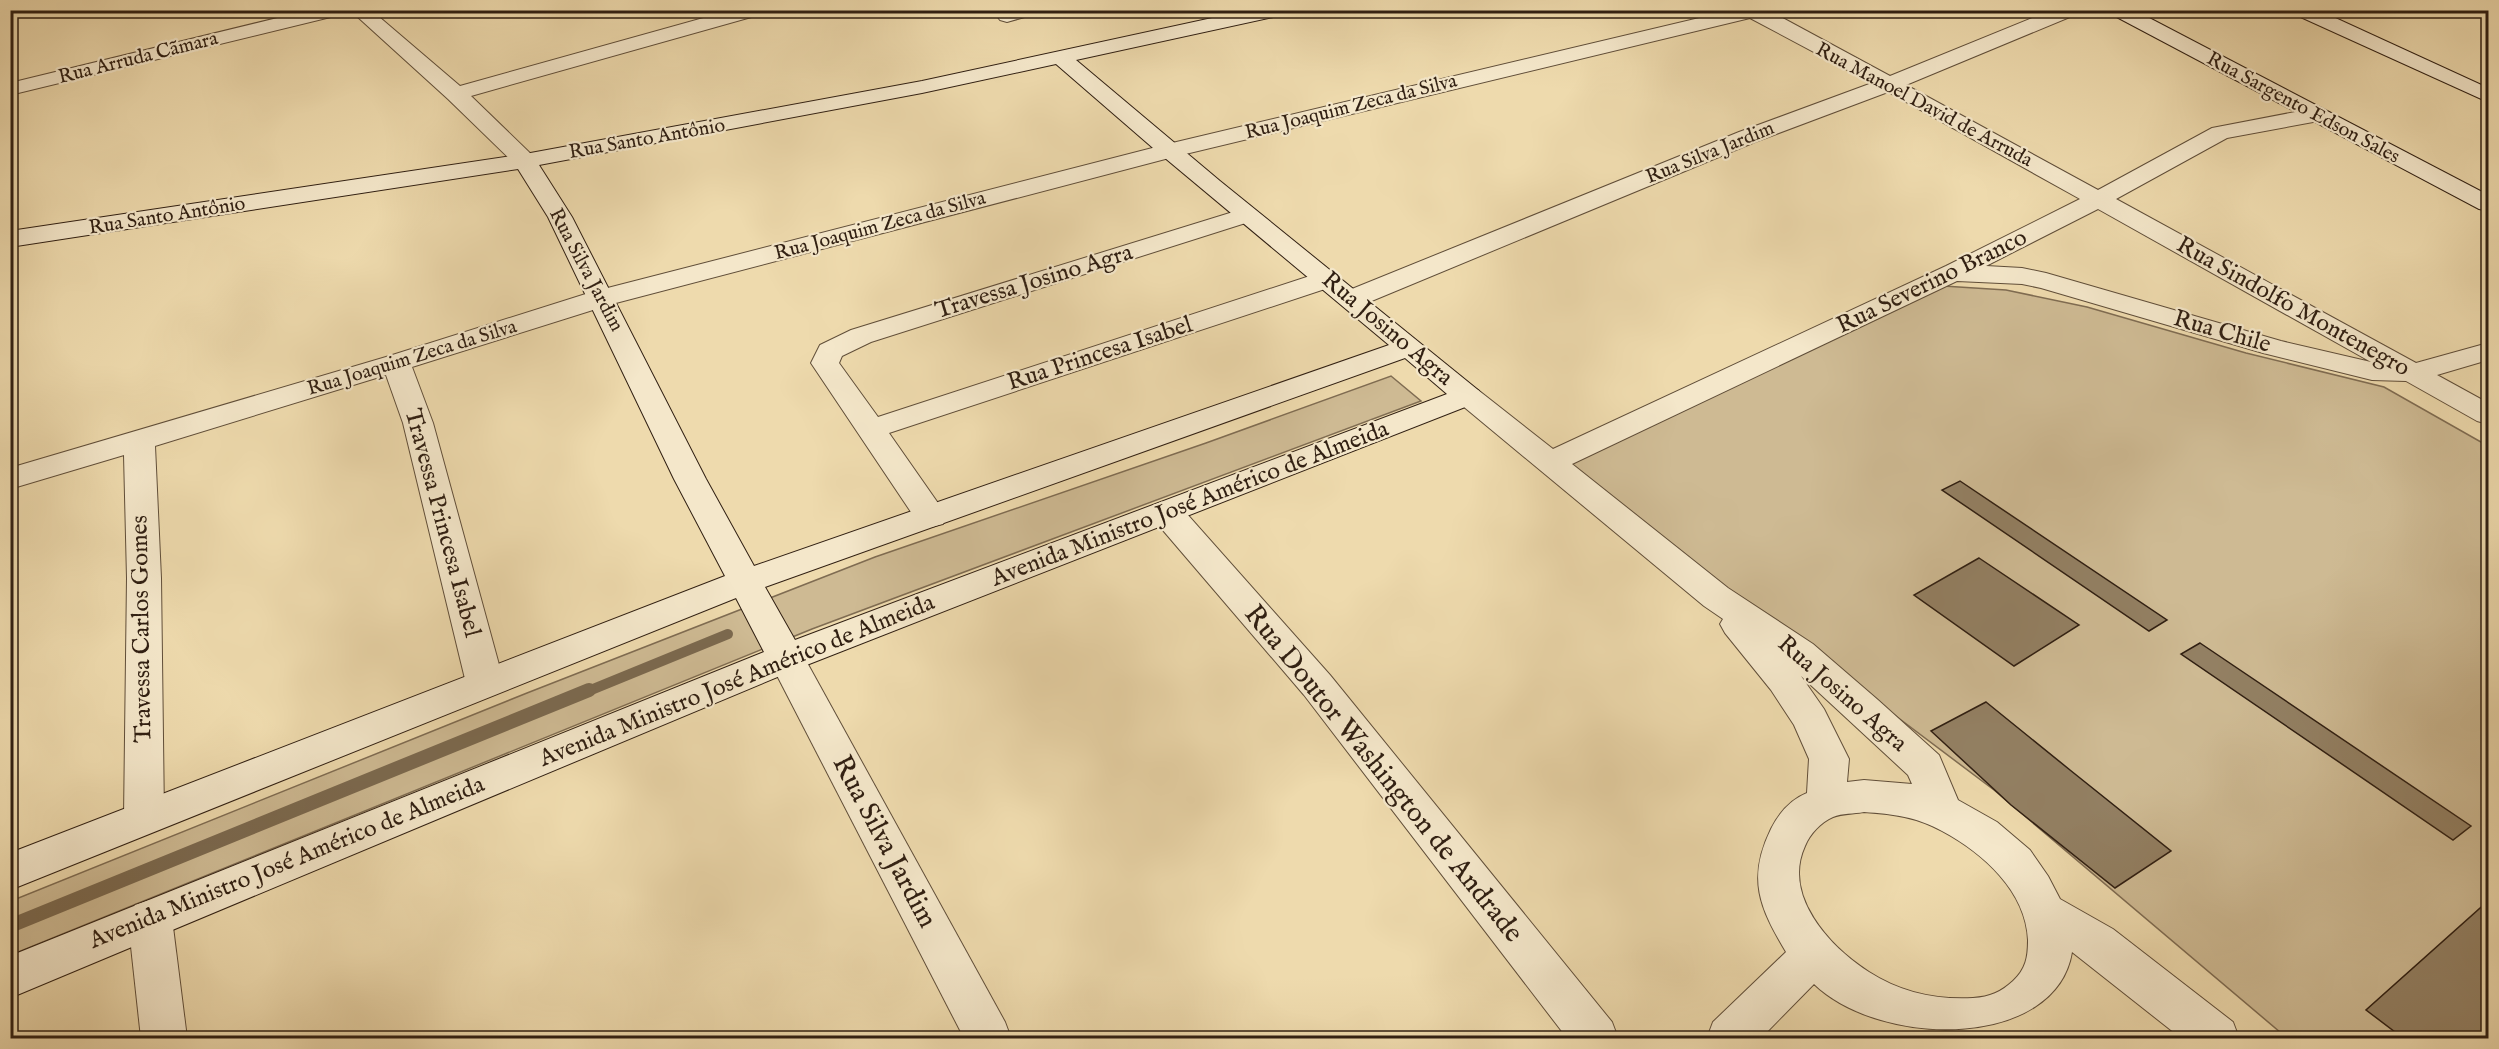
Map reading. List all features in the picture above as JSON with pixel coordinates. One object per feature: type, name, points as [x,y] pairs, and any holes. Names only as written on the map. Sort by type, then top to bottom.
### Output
[{"type":"street","name":"Rua Arruda Cãmara","points":[[10,89],[336,10]]},
{"type":"street","name":"Rua Silva Jardim","points":[[359,10],[456,94],[525,161],[560,217],[690,479],[988,1038]]},
{"type":"street","points":[[456,94],[755,10]]},
{"type":"street","points":[[1008,16],[1028,10]]},
{"type":"street","name":"Rua Santo Antônio","points":[[10,239],[525,161],[779,115],[1278,10]]},
{"type":"street","name":"Rua Silva Jardim","points":[[1352,299],[1747,137],[1889,84],[2070,10]]},
{"type":"street","name":"Rua Sargento Edson Sales","points":[[2118,10],[2316,116],[2488,204]]},
{"type":"street","points":[[2301,10],[2488,96]]},
{"type":"street","name":"Rua Manoel David de Arruda","points":[[1754,11],[2097,200]]},
{"type":"street","name":"Rua Joaquim Zeca da Silva","points":[[10,479],[396,363],[602,298],[1168,151],[1754,11]]},
{"type":"street","name":"Rua Josino Agra","points":[[1060,57],[1168,151],[1716,597],[1800,654],[1925,766],[1942,812]]},
{"type":"street","name":"Rua Severino Branco","points":[[1551,462],[1955,273],[2220,133],[2316,116]]},
{"type":"street","name":"Rua Sindolfo Montenegro","points":[[2097,200],[2488,415]]},
{"type":"street","name":"Travessa Josino Agra","points":[[872,429],[825,363],[825,357],[838,345],[1246,215]]},
{"type":"street","name":"Rua Chile","points":[[1955,273],[1999,274],[2046,281],[2316,358],[2372,371],[2413,373],[2488,351]]},
{"type":"street","name":"Rua Princesa Isabel","points":[[872,429],[1328,279]]},
{"type":"street","points":[[10,872],[485,683],[931,516],[1410,347]]},
{"type":"street","name":"Travessa Princesa Isabel","points":[[396,363],[418,423],[485,683]]},
{"type":"street","name":"Avenida Ministro José Américo de Almeida","points":[[10,977],[783,651],[1167,513],[1468,396]]},
{"type":"street","points":[[872,429],[931,516]]},
{"type":"street","name":"Travessa Carlos Gomes","points":[[139,441],[144,578],[144,817]]},
{"type":"street","name":"Rua Doutor Washington de Andrade","points":[[1167,513],[1317,685],[1595,1038]]},
{"type":"street","name":"Rua Josino Agra","points":[[1716,597],[1784,680],[1809,719],[1829,759],[1826,802]]},
{"type":"street","points":[[1864,796],[1905,800],[1942,812],[1977,831],[2004,852],[2026,878],[2046,913],[2052,949],[2043,981],[2020,1006],[1985,1020],[1942,1020],[1915,1026],[1895,1009],[1851,986],[1814,954],[1788,917],[1776,879],[1780,846],[1798,819],[1826,802],[1864,796]]},
{"type":"street","points":[[2046,913],[2097,943],[2216,1038]]},
{"type":"street","points":[[150,919],[164,1038]]},
{"type":"street","points":[[1730,1038],[1814,954]]},
{"type":"shaded area","points":[[1943,286],[2006,290],[2087,307],[2246,353],[2384,387],[2488,446],[2488,1038],[2287,1038],[1994,790],[1565,467]]},
{"type":"shaded area","points":[[1391,376],[1421,401],[812,629],[11,955],[11,901],[527,693],[875,557],[1206,443]]},
{"type":"building","points":[[1960,481],[2167,620],[2149,631],[1942,490]]},
{"type":"building","points":[[1979,558],[2079,625],[2014,666],[1914,595]]},
{"type":"building","points":[[2200,643],[2471,826],[2453,840],[2181,654]]},
{"type":"building","points":[[1986,702],[2171,851],[2115,888],[2011,805],[1931,731]]},
{"type":"building","points":[[2488,901],[2488,1038],[2403,1038],[2366,1010]]},
{"type":"waterway","points":[[586,692],[728,634]]},
{"type":"waterway","points":[[10,926],[589,690]]}]
